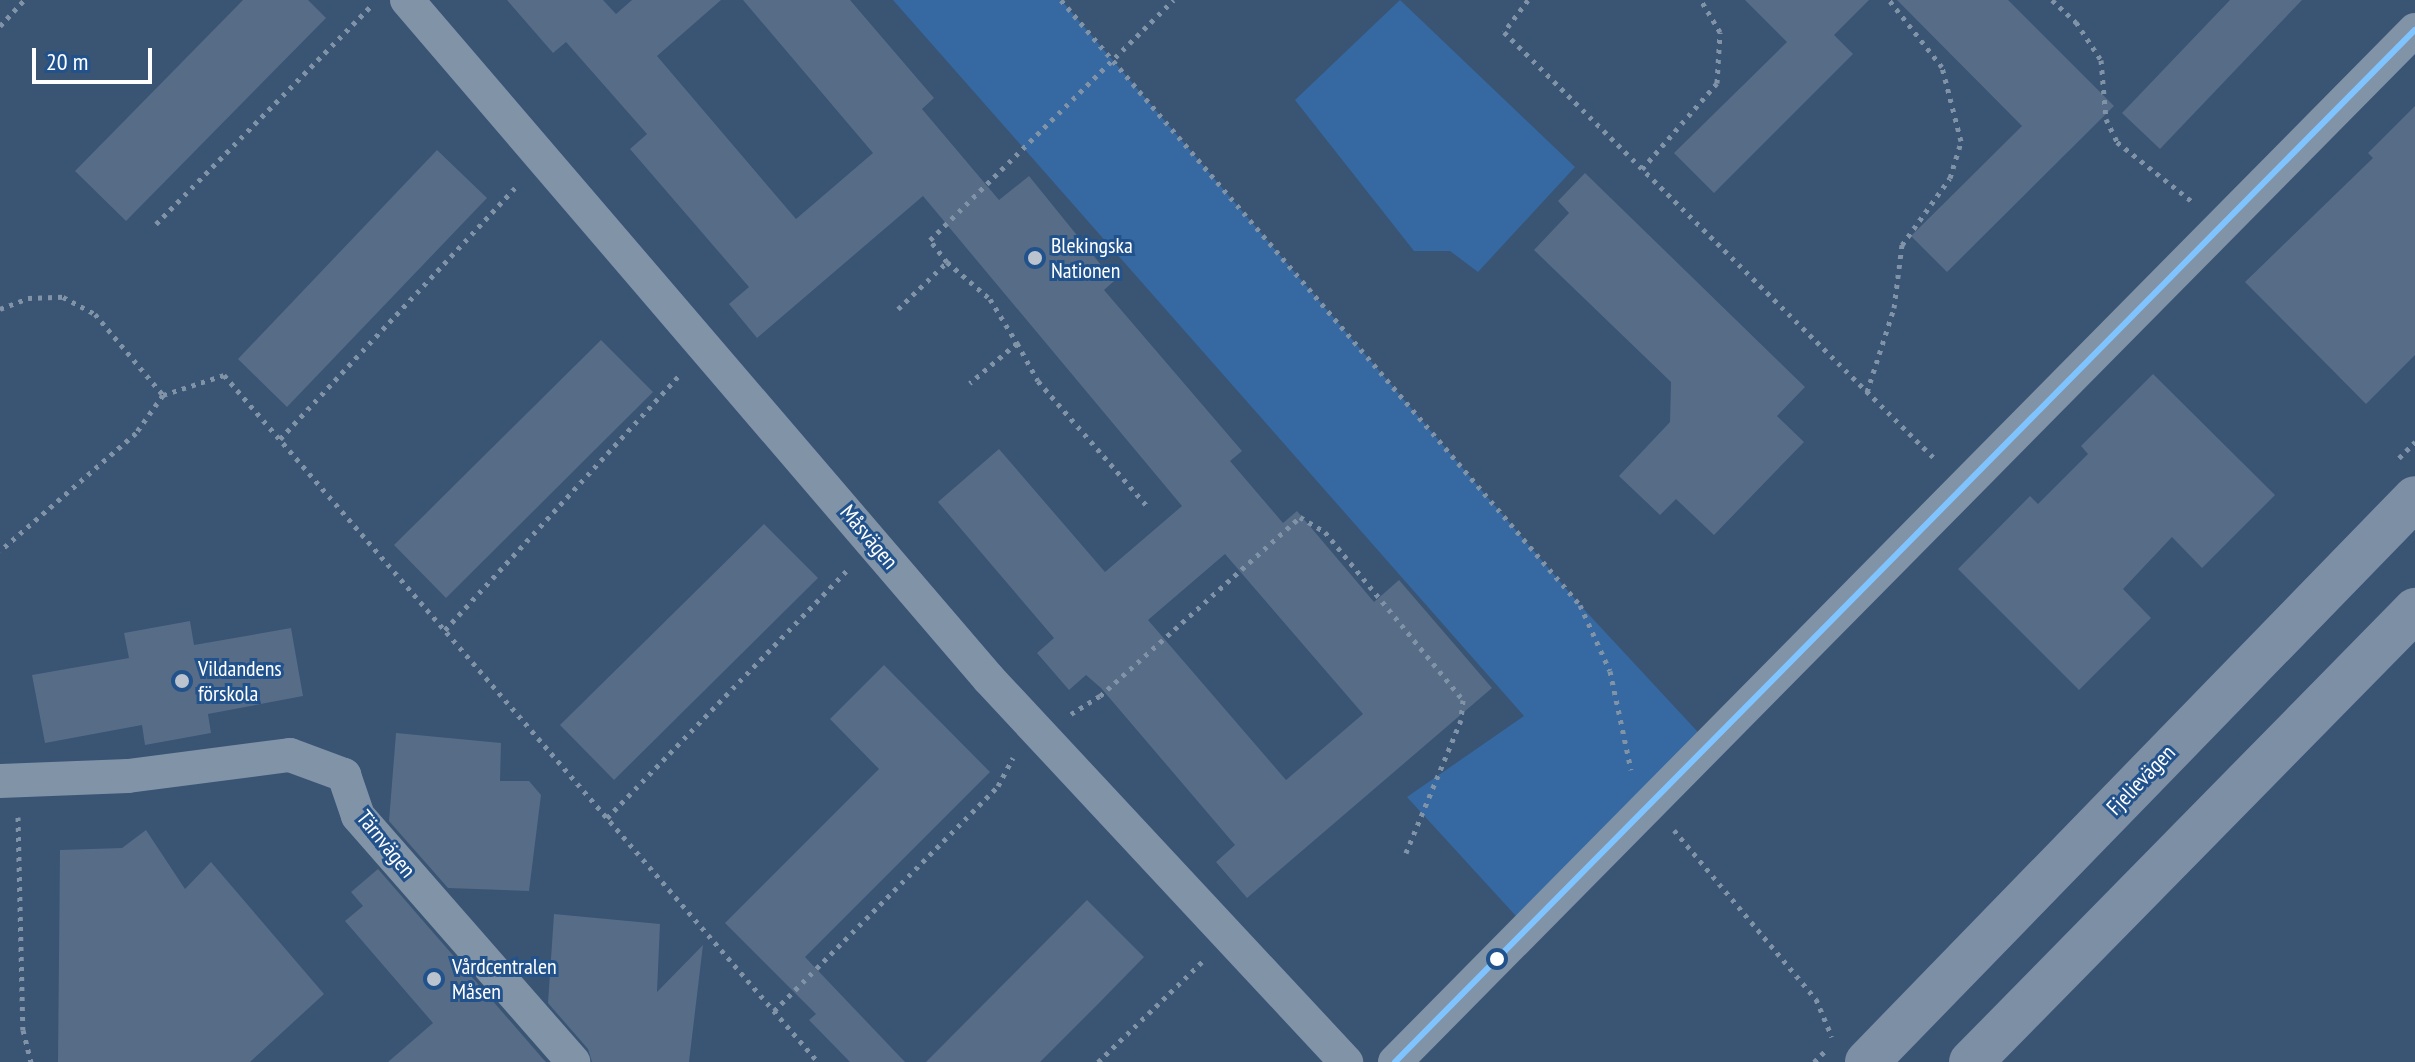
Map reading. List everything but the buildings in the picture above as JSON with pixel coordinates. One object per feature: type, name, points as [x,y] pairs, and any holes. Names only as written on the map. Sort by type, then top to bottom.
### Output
[{"type":"main road","name":"Fjelievägen","points":[[1850,1052],[2415,498]]},
{"type":"main road","points":[[1971,1062],[2415,610]]},
{"type":"street","name":"Måsvägen","points":[[407,0],[1037,732],[1226,938],[1346,1062]]},
{"type":"street","points":[[1395,1062],[2415,30]]},
{"type":"street","name":"Tärnvägen","points":[[8,780],[128,776],[290,755],[344,775],[358,816],[573,1062]]},
{"type":"path","points":[[0,26],[24,0]]},
{"type":"path","points":[[156,224],[377,0]]},
{"type":"path","points":[[1061,0],[1580,605],[1610,671],[1630,769],[1816,999],[1850,1052]]},
{"type":"path","points":[[1147,506],[1038,381],[990,299],[947,262],[930,240],[1114,62],[1173,0]]},
{"type":"path","points":[[1528,0],[1504,32],[1963,487]]},
{"type":"path","points":[[1642,169],[1717,83],[1720,32],[1701,0]]},
{"type":"path","points":[[1867,392],[1894,308],[1902,245],[1950,178],[1961,141],[1958,111],[1942,67],[1889,0]]},
{"type":"path","points":[[2052,0],[2076,22],[2101,60],[2106,119],[2117,142],[2181,196],[2227,220]]},
{"type":"path","points":[[280,439],[544,158]]},
{"type":"path","points":[[898,309],[947,262]]},
{"type":"path","points":[[0,309],[28,298],[63,297],[95,314],[163,395]]},
{"type":"path","points":[[970,383],[1017,343]]},
{"type":"path","points":[[445,630],[706,345]]},
{"type":"path","points":[[0,551],[136,433],[163,395],[224,375],[818,1062]]},
{"type":"path","points":[[774,1011],[998,786],[1037,732],[1100,696],[1300,517],[1325,532],[1463,700],[1461,720],[1406,853]]},
{"type":"path","points":[[607,818],[874,542]]},
{"type":"path","points":[[8,780],[23,1030],[31,1062]]},
{"type":"path","points":[[1098,1062],[1226,938]]},
{"type":"shaded area","points":[[893,0],[1061,0],[1580,605],[1709,744],[1527,928],[1407,797],[1524,716]]},
{"type":"shaded area","points":[[1400,0],[1575,167],[1478,272],[1450,251],[1414,251],[1295,100]]},
{"type":"transit line","points":[[1395,1062],[2415,30]]},
{"type":"place","name":"Blekingska Nationen","points":[[1035,258]]},
{"type":"place","name":"Vildandens förskola","points":[[182,681]]},
{"type":"place","name":"Vårdcentralen Måsen","points":[[434,979]]}]
